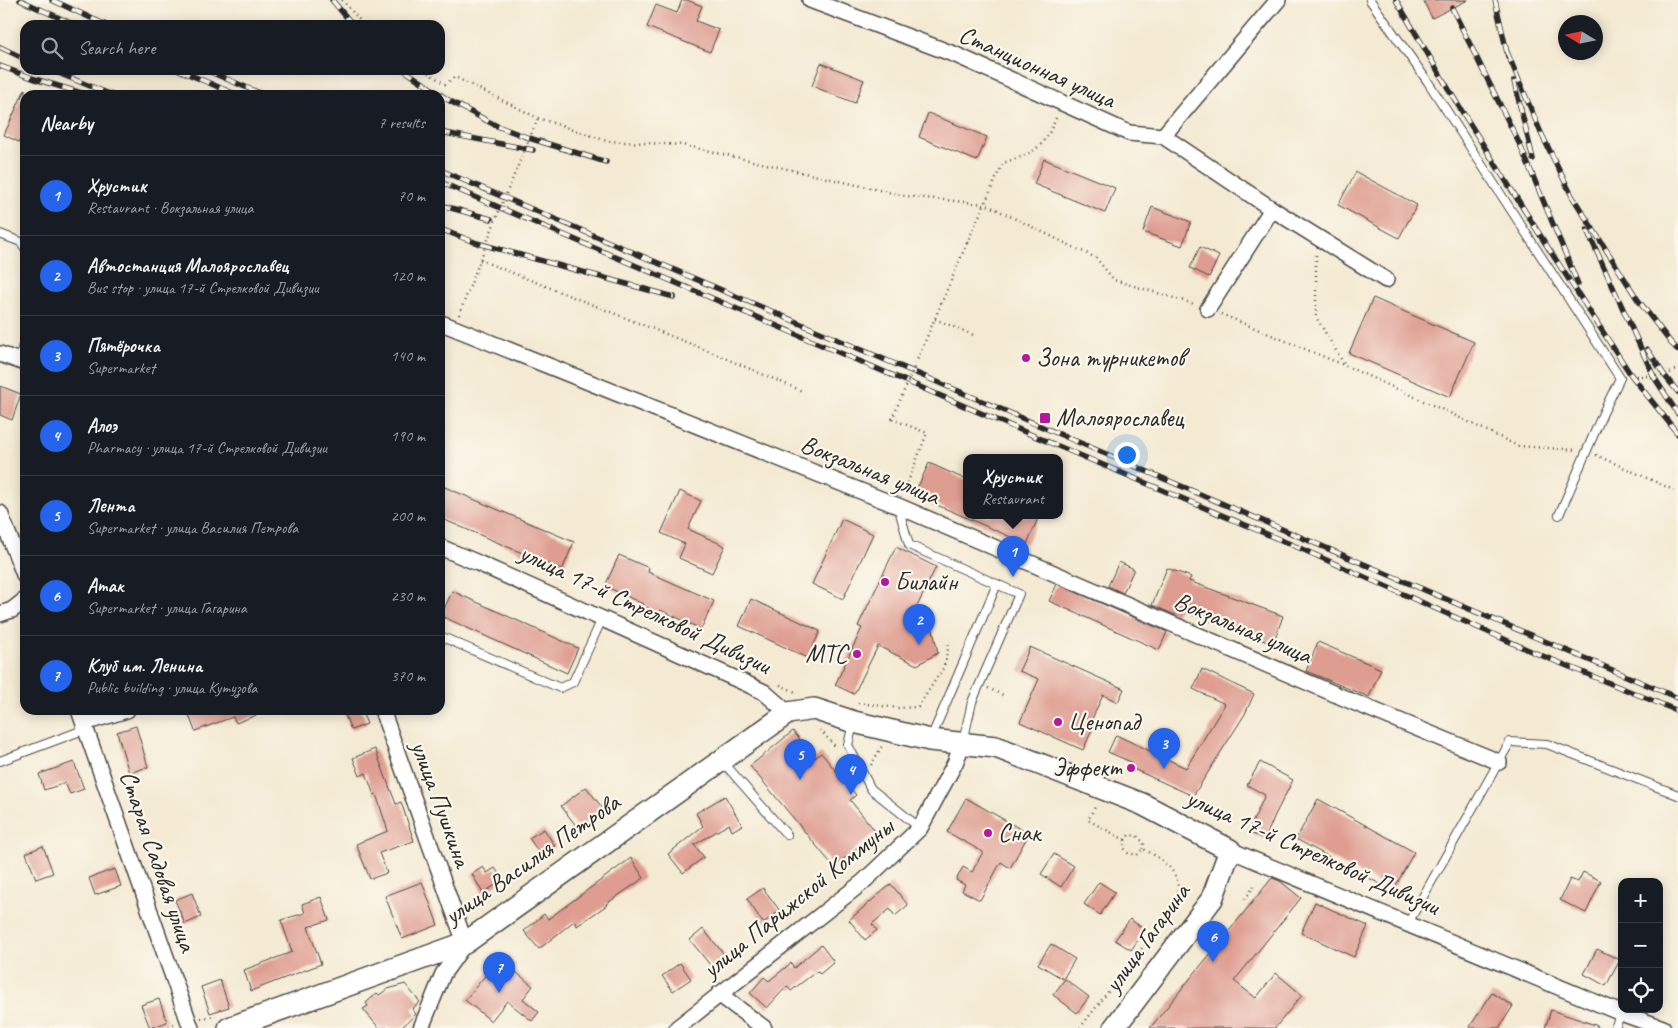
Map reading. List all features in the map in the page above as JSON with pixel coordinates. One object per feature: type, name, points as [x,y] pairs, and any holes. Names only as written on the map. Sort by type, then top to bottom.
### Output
[{"type":"main road","name":"улица 17-й Стрелковой Дивизии","points":[[788,713],[814,709],[854,722],[930,740],[964,742],[996,747],[1142,804],[1230,850]]},
{"type":"main road","name":"улица Василия Петрова","points":[[226,1021],[465,943],[788,713]]},
{"type":"main road","name":"улица Гагарина","points":[[1114,1028],[1212,899],[1230,850]]},
{"type":"street","name":"Станционная улица","points":[[810,0],[956,55],[1129,133],[1163,136]]},
{"type":"street","points":[[1278,0],[1163,136],[1272,209],[1386,280]]},
{"type":"street","points":[[1208,309],[1272,209]]},
{"type":"street","name":"Вокзальная улица","points":[[447,327],[898,506],[1342,697],[1499,762]]},
{"type":"street","points":[[0,354],[20,361]]},
{"type":"street","points":[[0,513],[20,564]]},
{"type":"street","name":"улица 17-й Стрелковой Дивизии","points":[[445,549],[758,689],[788,713]]},
{"type":"street","points":[[0,614],[12,610],[20,604]]},
{"type":"street","points":[[83,721],[107,715]]},
{"type":"street","name":"улица Пушкина","points":[[384,715],[465,943]]},
{"type":"street","name":"Старая Садовая улица","points":[[83,721],[190,1024]]},
{"type":"street","name":"улица Парижской Коммуны","points":[[677,1028],[863,882],[920,828],[955,763],[964,742]]},
{"type":"street","name":"улица 17-й Стрелковой Дивизии","points":[[1230,850],[1618,1012]]},
{"type":"street","points":[[421,1028],[444,974],[465,943]]},
{"type":"street","points":[[719,994],[764,1028]]},
{"type":"street","name":"улица 17-й Стрелковой Дивизии","points":[[1621,1013],[1663,1028]]},
{"type":"lane","points":[[1370,0],[1428,82],[1620,378],[1558,515]]},
{"type":"lane","points":[[0,234],[20,242]]},
{"type":"lane","points":[[898,506],[908,544],[1020,594],[972,702],[964,742]]},
{"type":"lane","points":[[930,740],[996,584]]},
{"type":"lane","points":[[445,638],[560,688],[573,682],[602,619]]},
{"type":"lane","points":[[0,761],[83,721]]},
{"type":"lane","points":[[854,722],[848,745],[872,790],[920,828]]},
{"type":"lane","points":[[1407,925],[1510,742],[1547,744],[1678,795]]},
{"type":"lane","points":[[722,760],[787,835]]},
{"type":"lane","points":[[1615,1028],[1621,1013]]},
{"type":"path","points":[[342,0],[360,20]]},
{"type":"path","points":[[432,75],[445,84],[456,77],[538,118],[607,141],[684,146],[906,196],[985,204],[1096,258],[1114,280],[1208,309],[1346,366],[1518,446],[1586,450],[1678,492]]},
{"type":"path","points":[[898,506],[927,433],[892,419],[1003,163],[1032,153],[1043,144],[1062,104]]},
{"type":"path","points":[[447,327],[480,260],[538,118]]},
{"type":"path","points":[[1316,236],[1316,317],[1346,366]]},
{"type":"path","points":[[480,260],[802,391]]},
{"type":"path","points":[[935,319],[973,335]]},
{"type":"path","points":[[1620,378],[1631,376],[1665,376],[1678,368]]},
{"type":"path","points":[[864,775],[878,754],[898,708],[918,707],[944,667],[949,644]]},
{"type":"path","points":[[812,728],[820,730],[839,750]]},
{"type":"path","points":[[1104,789],[1088,820],[1125,840]]},
{"type":"path","points":[[1130,835],[1137,836],[1144,843],[1143,849],[1137,854],[1128,853],[1124,848],[1125,840],[1130,835]]},
{"type":"path","points":[[1080,1028],[1174,907],[1178,888],[1176,875],[1157,856],[1143,849]]},
{"type":"path","points":[[1245,899],[1255,886]]},
{"type":"path","points":[[164,1028],[190,1024],[214,1017],[226,1021]]},
{"type":"building","points":[[682,0],[702,6],[696,21],[719,30],[710,52],[647,27],[656,5],[677,13]]},
{"type":"building","points":[[1423,0],[1468,0],[1432,18]]},
{"type":"building","points":[[821,63],[864,80],[855,103],[812,86]]},
{"type":"building","points":[[20,100],[20,143],[4,135]]},
{"type":"building","points":[[928,113],[987,137],[977,161],[919,137]]},
{"type":"building","points":[[1044,159],[1115,188],[1105,213],[1034,184]]},
{"type":"building","points":[[1356,172],[1417,205],[1399,238],[1338,205]]},
{"type":"building","points":[[1152,207],[1191,222],[1182,246],[1143,232]]},
{"type":"building","points":[[1200,247],[1219,256],[1209,277],[1190,268]]},
{"type":"building","points":[[1373,298],[1474,342],[1450,397],[1349,353]]},
{"type":"building","points":[[0,386],[20,394],[12,420],[0,415]]},
{"type":"building","points":[[929,463],[963,478],[963,516],[914,495]]},
{"type":"building","points":[[445,487],[574,542],[562,570],[445,520]]},
{"type":"building","points":[[680,491],[701,501],[688,529],[725,546],[712,573],[679,558],[685,544],[661,533]]},
{"type":"building","points":[[842,519],[873,534],[843,599],[812,584]]},
{"type":"building","points":[[969,519],[1038,519],[1027,544]]},
{"type":"building","points":[[896,547],[936,567],[911,619],[933,630],[938,653],[917,665],[878,646],[854,694],[835,685],[862,628],[858,626]]},
{"type":"building","points":[[619,555],[649,568],[648,572],[714,601],[701,629],[661,610],[659,613],[642,606],[643,604],[605,586]]},
{"type":"building","points":[[1119,562],[1134,569],[1123,593],[1108,586]]},
{"type":"building","points":[[1167,568],[1191,577],[1189,581],[1283,616],[1273,644],[1178,609],[1175,615],[1152,605]]},
{"type":"building","points":[[1057,584],[1167,632],[1159,650],[1049,601]]},
{"type":"building","points":[[452,591],[578,648],[567,673],[445,618],[445,607]]},
{"type":"building","points":[[751,599],[820,631],[808,658],[739,626]]},
{"type":"building","points":[[1318,642],[1381,669],[1369,697],[1306,671]]},
{"type":"building","points":[[1030,647],[1124,689],[1118,702],[1103,695],[1091,721],[1095,723],[1083,750],[1020,722],[1039,679],[1019,671]]},
{"type":"building","points":[[1202,669],[1254,694],[1245,714],[1193,796],[1129,767],[1131,762],[1108,752],[1116,735],[1186,768],[1225,704],[1193,689]]},
{"type":"building","points":[[189,715],[257,715],[236,723],[233,717],[195,731]]},
{"type":"building","points":[[345,715],[363,715],[367,724],[351,730]]},
{"type":"building","points":[[136,726],[148,767],[129,773],[117,732]]},
{"type":"building","points":[[793,731],[815,758],[821,753],[856,795],[850,800],[876,832],[834,867],[750,766]]},
{"type":"building","points":[[375,749],[396,804],[401,802],[414,841],[379,853],[387,873],[370,879],[356,844],[388,831],[376,794],[374,795],[366,773],[360,776],[353,758]]},
{"type":"building","points":[[74,762],[84,789],[70,794],[65,783],[44,790],[39,774]]},
{"type":"building","points":[[1260,762],[1293,780],[1265,839],[1248,832],[1265,795],[1247,785]]},
{"type":"building","points":[[586,787],[605,811],[580,831],[561,806]]},
{"type":"building","points":[[725,796],[742,825],[732,831],[729,824],[694,845],[704,857],[683,873],[668,854],[703,826],[696,813]]},
{"type":"building","name":"Снак","points":[[966,798],[1029,834],[1010,868],[1001,862],[980,900],[962,891],[965,885],[956,880],[963,867],[972,872],[983,852],[947,832]]},
{"type":"building","points":[[1318,799],[1414,852],[1393,891],[1296,839]]},
{"type":"building","points":[[544,829],[555,846],[541,856],[529,838]]},
{"type":"building","points":[[43,846],[53,873],[36,879],[26,853]]},
{"type":"building","points":[[1054,854],[1074,866],[1061,887],[1041,874]]},
{"type":"building","points":[[631,858],[644,878],[577,926],[574,921],[539,949],[524,931],[544,914],[548,919]]},
{"type":"building","points":[[483,867],[487,873],[495,868],[503,880],[483,893],[472,874]]},
{"type":"building","points":[[115,869],[121,886],[95,895],[89,878]]},
{"type":"building","points":[[1583,872],[1601,881],[1586,913],[1560,900],[1570,879],[1578,882]]},
{"type":"building","points":[[1272,878],[1280,881],[1301,898],[1234,981],[1256,998],[1276,973],[1302,995],[1275,1028],[1150,1028]]},
{"type":"building","points":[[422,882],[438,925],[402,939],[385,896]]},
{"type":"building","points":[[1099,882],[1115,892],[1100,915],[1084,904]]},
{"type":"building","points":[[891,884],[908,905],[895,916],[890,909],[872,924],[877,930],[865,940],[849,920]]},
{"type":"building","points":[[763,888],[780,911],[763,923],[747,899]]},
{"type":"building","points":[[192,893],[201,917],[185,924],[175,900]]},
{"type":"building","points":[[321,897],[329,920],[308,927],[321,964],[251,991],[244,970],[292,952],[281,920],[305,913],[302,904]]},
{"type":"building","points":[[1315,902],[1368,926],[1354,957],[1301,933]]},
{"type":"building","points":[[1130,919],[1145,930],[1131,950],[1115,940]]},
{"type":"building","points":[[703,929],[729,960],[715,971],[690,940]]},
{"type":"building","points":[[1051,944],[1075,959],[1063,979],[1038,964]]},
{"type":"building","points":[[821,945],[834,962],[820,974],[817,971],[791,991],[787,986],[767,1008],[750,993],[764,977],[769,981],[791,963],[794,968]]},
{"type":"building","points":[[1597,949],[1618,959],[1618,964],[1606,986],[1584,974]]},
{"type":"building","points":[[503,954],[516,965],[512,969],[533,986],[523,999],[539,1012],[532,1021],[507,1001],[491,1021],[465,1000]]},
{"type":"building","points":[[680,963],[691,979],[673,991],[662,976]]},
{"type":"building","points":[[1065,979],[1089,997],[1077,1013],[1053,995]]},
{"type":"building","points":[[220,980],[229,1007],[210,1013],[201,987]]},
{"type":"building","points":[[405,984],[420,1002],[412,1009],[416,1014],[401,1028],[379,1028],[363,1009],[368,1006],[366,1003],[377,993],[379,995],[388,989]]},
{"type":"building","points":[[1492,993],[1513,1006],[1499,1028],[1469,1028]]},
{"type":"building","points":[[159,999],[167,1022],[150,1028],[141,1005]]},
{"type":"building","points":[[1551,1010],[1598,1026],[1597,1028],[1545,1028]]},
{"type":"railway","points":[[20,0],[64,20]]},
{"type":"railway","points":[[52,0],[95,20]]},
{"type":"railway","points":[[332,0],[349,20]]},
{"type":"railway","points":[[1396,0],[1458,105],[1547,246],[1631,375],[1678,434]]},
{"type":"railway","points":[[1495,0],[1508,57]]},
{"type":"railway","points":[[1452,8],[1520,145],[1578,284]]},
{"type":"railway","points":[[0,47],[20,57]]},
{"type":"railway","points":[[1507,52],[1541,133],[1572,196],[1638,300],[1678,350]]},
{"type":"railway","points":[[0,66],[20,73]]},
{"type":"railway","points":[[24,75],[71,90]]},
{"type":"railway","points":[[63,75],[100,90]]},
{"type":"railway","points":[[191,75],[225,90]]},
{"type":"railway","points":[[218,75],[252,90]]},
{"type":"railway","points":[[411,75],[434,90]]},
{"type":"railway","points":[[1514,81],[1533,159]]},
{"type":"railway","points":[[445,98],[497,126],[606,162]]},
{"type":"railway","points":[[445,133],[533,150]]},
{"type":"railway","points":[[445,172],[1678,698]]},
{"type":"railway","points":[[445,184],[1295,546],[1533,652],[1678,711]]},
{"type":"railway","points":[[445,206],[491,219]]},
{"type":"railway","points":[[1587,230],[1654,377],[1678,414]]},
{"type":"railway","points":[[445,231],[477,243],[674,297]]},
{"type":"railway","points":[[1647,349],[1678,392]]},
{"type":"place","name":"Зона турникетов","points":[[1026,358]]},
{"type":"place","name":"Малоярославец","points":[[1045,418]]},
{"type":"place","name":"Хрустик","points":[[1013,577]]},
{"type":"place","name":"Билайн","points":[[885,582]]},
{"type":"place","name":"Автостанция Малоярославец","points":[[919,645]]},
{"type":"place","name":"МТС","points":[[857,654]]},
{"type":"place","name":"Ценопад","points":[[1058,722]]},
{"type":"place","name":"Эффект","points":[[1131,768]]},
{"type":"place","name":"Пятёрочка","points":[[1164,769]]},
{"type":"place","name":"Лента","points":[[800,780]]},
{"type":"place","name":"Алоэ","points":[[851,795]]},
{"type":"place","name":"Снак","points":[[988,833]]},
{"type":"place","name":"Атак","points":[[1213,962]]},
{"type":"place","name":"Клуб им. Ленина","points":[[499,993]]}]
